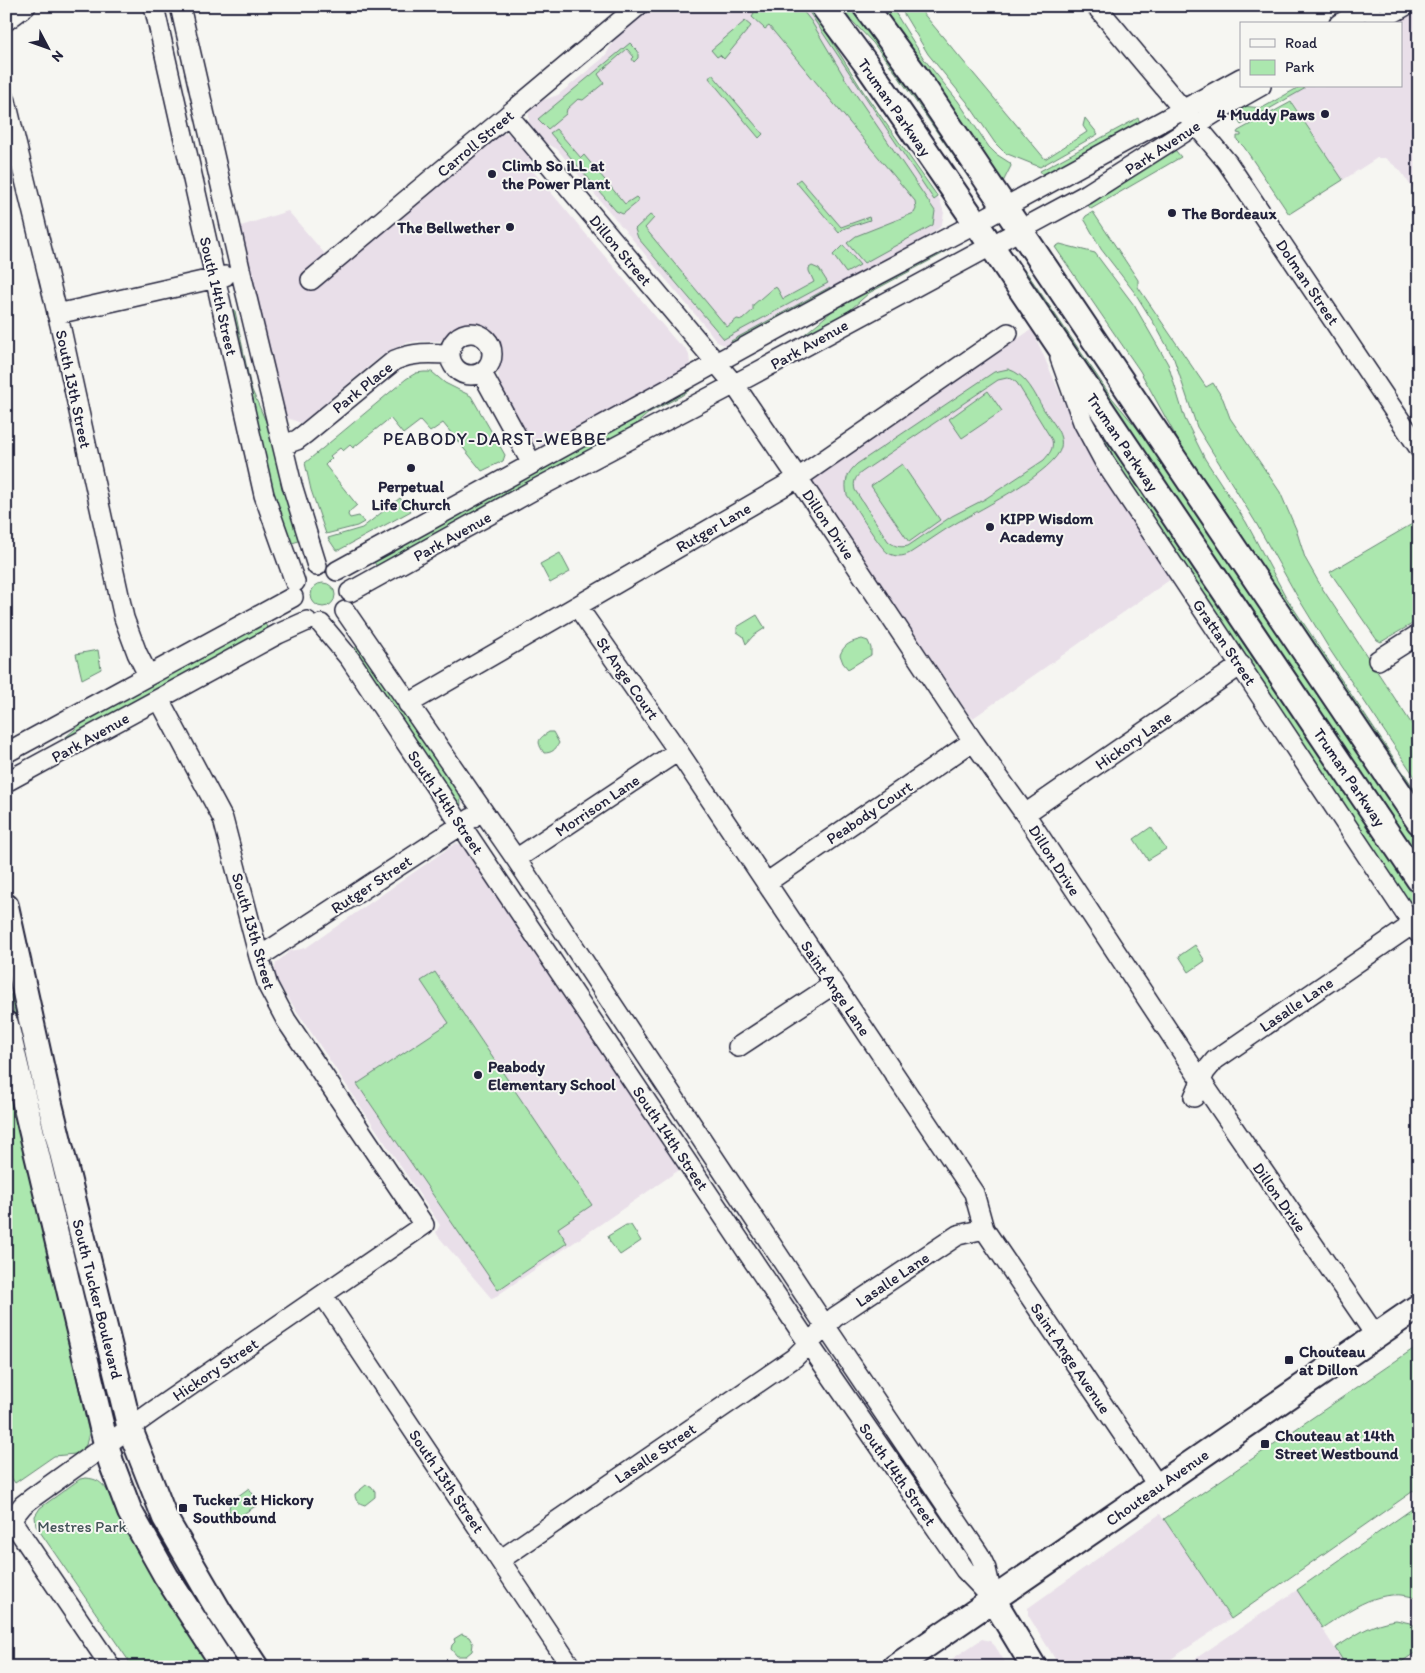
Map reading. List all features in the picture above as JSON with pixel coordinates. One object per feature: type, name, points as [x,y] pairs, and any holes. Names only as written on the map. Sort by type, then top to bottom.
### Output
[{"type":"main road","name":"Truman Parkway","points":[[823,6],[867,65],[976,223],[1419,880]]},
{"type":"main road","name":"Truman Parkway","points":[[865,6],[917,78],[1419,822]]},
{"type":"main road","name":"South Tucker Boulevard","points":[[6,906],[47,1092],[130,1429],[165,1518],[219,1611],[256,1667]]},
{"type":"main road","name":"South Tucker Boulevard","points":[[6,1024],[111,1462],[130,1512],[166,1576],[225,1667]]},
{"type":"main road","name":"Chouteau Avenue","points":[[895,1667],[1419,1306]]},
{"type":"main road","name":"South 14th Street","points":[[993,1599],[1034,1667]]},
{"type":"street","points":[[6,21],[26,6]]},
{"type":"street","name":"South 14th Street","points":[[154,6],[264,495],[294,590]]},
{"type":"street","name":"South 14th Street","points":[[180,6],[292,485],[317,566]]},
{"type":"street","name":"Carroll Street","points":[[311,280],[638,6]]},
{"type":"street","name":"Dolman Street","points":[[1096,6],[1197,124],[1235,172],[1419,448]]},
{"type":"street","points":[[1343,22],[1372,6]]},
{"type":"street","points":[[1377,22],[1404,6]]},
{"type":"street","name":"Park Avenue","points":[[337,571],[847,291],[976,223],[1240,79]]},
{"type":"street","name":"Park Avenue","points":[[350,592],[532,492],[1088,194],[1197,124],[1258,88]]},
{"type":"street","name":"South 13th Street","points":[[6,101],[57,314],[124,618],[136,652],[148,675]]},
{"type":"street","name":"Dillon Street","points":[[508,115],[734,384]]},
{"type":"street","points":[[57,314],[241,273]]},
{"type":"street","points":[[471,333],[488,341],[492,353],[490,365],[482,373],[475,375],[462,374],[453,366],[450,354],[451,347],[459,337],[471,333]]},
{"type":"street","name":"Rutger Lane","points":[[408,704],[798,478],[1008,333]]},
{"type":"street","name":"Grattan Street","points":[[1053,338],[1083,422],[1104,461],[1416,929]]},
{"type":"street","name":"Park Place","points":[[283,445],[297,440],[305,434],[395,360],[422,352],[450,354]]},
{"type":"street","points":[[482,373],[532,464]]},
{"type":"street","name":"Dillon Drive","points":[[734,384],[973,741],[1025,814],[1198,1089],[1376,1336]]},
{"type":"street","points":[[317,566],[337,571],[346,581],[350,592],[350,600],[346,611],[333,622],[314,622],[296,609],[293,603],[294,590],[300,576],[308,569],[317,566]]},
{"type":"street","name":"Park Avenue","points":[[6,753],[148,675],[294,590]]},
{"type":"street","name":"St Ange Court","points":[[577,606],[678,751]]},
{"type":"street","name":"South 14th Street","points":[[346,611],[516,859],[979,1554],[986,1569],[993,1599]]},
{"type":"street","name":"South 14th Street","points":[[314,622],[350,659],[809,1344],[965,1570],[993,1599]]},
{"type":"street","name":"Park Avenue","points":[[6,782],[278,634],[314,622]]},
{"type":"street","points":[[1378,660],[1419,634]]},
{"type":"street","name":"Hickory Lane","points":[[1025,814],[1241,665]]},
{"type":"street","name":"South 13th Street","points":[[159,699],[223,819],[268,986],[286,1020],[424,1225]]},
{"type":"street","name":"Peabody Court","points":[[766,883],[973,741]]},
{"type":"street","name":"Morrison Lane","points":[[516,859],[678,751]]},
{"type":"street","name":"Saint Ange Lane","points":[[678,751],[974,1194],[984,1229]]},
{"type":"street","name":"Rutger Street","points":[[259,957],[482,811]]},
{"type":"street","name":"Lasalle Lane","points":[[1198,1089],[1206,1072],[1215,1060],[1416,929]]},
{"type":"street","points":[[738,1046],[834,984]]},
{"type":"street","name":"Hickory Street","points":[[9,1523],[23,1505],[32,1498],[424,1225]]},
{"type":"street","name":"Lasalle Lane","points":[[809,1344],[835,1316],[958,1234],[984,1229]]},
{"type":"street","name":"Saint Ange Avenue","points":[[984,1229],[1158,1486]]},
{"type":"street","name":"South 13th Street","points":[[323,1295],[571,1667]]},
{"type":"street","name":"Lasalle Street","points":[[500,1560],[794,1358],[809,1344]]},
{"type":"street","points":[[9,1523],[111,1667]]},
{"type":"shaded area","points":[[665,6],[809,6],[863,91],[940,200],[944,213],[939,228],[923,239],[766,324],[729,347],[717,342],[557,149],[546,143],[529,123],[529,113],[540,101],[558,95],[602,59],[614,40],[645,14]]},
{"type":"shaded area","points":[[1419,11],[1419,198],[1400,170],[1385,158],[1377,158],[1343,180],[1287,94],[1298,88],[1402,88],[1402,22],[1400,21]]},
{"type":"shaded area","points":[[501,134],[513,135],[528,153],[533,171],[676,341],[686,349],[690,363],[688,368],[541,446],[531,439],[500,384],[497,367],[501,351],[496,336],[490,330],[469,324],[461,326],[440,341],[406,343],[385,353],[301,423],[287,418],[265,332],[259,321],[241,242],[241,226],[288,211],[325,254],[345,265],[481,149]]},
{"type":"shaded area","name":"KIPP Wisdom Academy","points":[[1032,329],[1078,435],[1171,579],[973,718],[812,481]]},
{"type":"shaded area","name":"Peabody Elementary School","points":[[456,843],[465,846],[679,1170],[492,1299],[438,1236],[436,1232],[440,1225],[276,980],[274,972],[276,963],[290,951],[307,947]]},
{"type":"shaded area","points":[[1160,1514],[1231,1619],[1159,1667],[1060,1667],[1028,1615],[1028,1608]]},
{"type":"shaded area","points":[[1297,1590],[1347,1667],[1183,1667]]},
{"type":"shaded area","points":[[982,1639],[990,1641],[995,1646],[1008,1667],[940,1667]]},
{"type":"green space","points":[[749,6],[799,6],[811,21],[846,80],[935,211],[933,225],[864,263],[847,243],[856,236],[914,213],[916,209],[915,201],[769,26],[765,29],[752,17],[754,14]]},
{"type":"green space","points":[[805,6],[809,6],[813,11],[863,91],[938,197],[934,200]]},
{"type":"green space","points":[[838,6],[852,6],[974,180],[971,181],[873,43]]},
{"type":"green space","points":[[879,6],[891,6],[924,59],[958,101],[989,147],[1010,163],[1011,166],[1003,182]]},
{"type":"green space","points":[[899,6],[917,6],[1045,159],[1087,132],[1083,126],[1085,118],[1098,134],[1040,167],[1005,153],[995,143],[967,102],[928,54]]},
{"type":"green space","points":[[745,21],[751,26],[724,59],[720,55],[717,57],[711,50]]},
{"type":"green space","points":[[630,43],[638,51],[638,58],[634,62],[632,59],[634,57],[627,49],[598,74],[604,83],[583,100],[578,99],[567,109],[566,114],[548,129],[538,119]]},
{"type":"green space","points":[[712,74],[763,134],[759,138],[709,78]]},
{"type":"green space","points":[[1297,88],[1304,88],[1241,125],[1232,110],[1242,106],[1262,108]]},
{"type":"green space","points":[[1291,102],[1343,180],[1289,214],[1244,147],[1237,140],[1237,136],[1241,136],[1241,134],[1237,133]]},
{"type":"green space","points":[[1138,118],[1140,122],[1043,175],[1040,171]]},
{"type":"green space","points":[[556,129],[581,158],[584,155],[625,204],[636,197],[638,202],[623,214],[616,211],[550,133]]},
{"type":"green space","points":[[1175,150],[1181,157],[1091,209],[1088,205]]},
{"type":"green space","points":[[800,179],[841,227],[869,217],[870,220],[843,229],[839,233],[796,182]]},
{"type":"green space","points":[[1093,212],[1138,280],[1138,287],[1206,387],[1213,383],[1223,399],[1230,418],[1280,492],[1296,529],[1305,558],[1322,588],[1419,735],[1419,783],[1330,650],[1197,427],[1174,359],[1135,293],[1101,249],[1084,219]]},
{"type":"green space","points":[[650,215],[654,218],[645,228],[727,327],[737,319],[742,320],[753,310],[753,305],[774,287],[777,288],[783,299],[814,282],[809,271],[809,268],[812,266],[819,269],[828,283],[724,339],[638,238],[635,229]]},
{"type":"green space","points":[[1060,244],[1095,253],[1134,305],[1168,364],[1185,419],[1205,459],[1246,522],[1286,597],[1419,796],[1419,802],[1184,451],[1140,371],[1055,247]]},
{"type":"green space","points":[[843,245],[860,265],[846,273],[833,255]]},
{"type":"green space","points":[[951,245],[942,254],[869,293],[833,325],[759,362],[800,338],[837,307]]},
{"type":"green space","points":[[1025,270],[1112,398],[1162,458],[1419,841],[1419,862],[1022,272]]},
{"type":"green space","points":[[830,287],[828,291],[766,324],[736,346],[731,341]]},
{"type":"green space","points":[[232,309],[235,311],[251,388],[271,433],[288,503],[301,540],[287,545],[281,528],[230,311]]},
{"type":"green space","points":[[1008,369],[1015,372],[1029,385],[1061,437],[1061,447],[1056,456],[1046,467],[1016,489],[910,553],[899,556],[888,553],[873,535],[847,495],[846,481],[849,474],[857,464],[994,372]],"holes":[[[1012,379],[1017,383],[1052,440],[1052,449],[1048,456],[985,499],[952,516],[908,546],[899,547],[890,543],[855,490],[854,482],[856,478],[862,472],[998,380]]]},
{"type":"green space","points":[[432,372],[445,383],[471,396],[505,455],[503,461],[482,471],[443,423],[430,432],[420,421],[403,434],[390,418],[353,448],[350,445],[343,451],[340,448],[330,456],[332,458],[325,465],[357,505],[349,512],[350,518],[359,516],[364,522],[357,526],[326,534],[311,490],[305,463],[406,379],[416,373]]},
{"type":"green space","points":[[691,387],[681,396],[650,412],[613,444],[380,572],[373,560]]},
{"type":"green space","points":[[988,391],[1002,411],[962,438],[949,419]]},
{"type":"green space","points":[[1089,411],[1419,901],[1419,916],[1109,452],[1087,413]]},
{"type":"green space","points":[[902,464],[940,520],[909,542],[871,486]]},
{"type":"green space","points":[[400,498],[411,511],[336,550],[328,538],[362,528]]},
{"type":"green space","points":[[1419,520],[1419,620],[1381,642],[1377,640],[1330,572]]},
{"type":"green space","points":[[560,553],[570,572],[550,583],[540,564]]},
{"type":"green space","points":[[323,583],[332,586],[335,595],[332,604],[323,607],[314,604],[311,595],[314,586]]},
{"type":"green space","points":[[757,615],[765,628],[753,636],[746,644],[743,636],[737,632],[737,627]]},
{"type":"green space","points":[[264,621],[269,632],[18,765],[60,742],[94,713]]},
{"type":"green space","points":[[862,639],[868,641],[871,655],[848,669],[840,655],[848,644]]},
{"type":"green space","points":[[361,644],[460,794],[461,804],[459,810],[352,650]]},
{"type":"green space","points":[[98,650],[101,669],[82,679],[76,654]]},
{"type":"green space","points":[[549,732],[553,732],[559,743],[553,751],[544,753],[539,741]]},
{"type":"green space","points":[[1151,827],[1166,849],[1148,860],[1134,839]]},
{"type":"green space","points":[[1195,945],[1205,961],[1189,972],[1179,956]]},
{"type":"green space","points":[[435,972],[592,1205],[558,1228],[567,1243],[498,1290],[357,1084],[449,1023],[421,981]]},
{"type":"green space","points":[[14,994],[76,1250],[71,1251],[59,1212],[10,995]]},
{"type":"green space","name":"Mestres Park","points":[[6,1071],[89,1433],[86,1445],[81,1450],[75,1454],[54,1456],[15,1483],[6,1470]]},
{"type":"green space","points":[[626,1225],[631,1225],[641,1241],[620,1255],[610,1242],[608,1236]]},
{"type":"green space","points":[[1419,1345],[1419,1487],[1231,1619],[1164,1519]]},
{"type":"green space","name":"Mestres Park","points":[[86,1478],[98,1481],[107,1490],[136,1550],[211,1667],[133,1667],[36,1526],[35,1516],[40,1508],[80,1479]]},
{"type":"green space","points":[[366,1485],[371,1486],[375,1491],[375,1497],[365,1505],[357,1501],[355,1494]]},
{"type":"green space","points":[[249,1488],[259,1504],[235,1519],[229,1510],[230,1502]]},
{"type":"green space","points":[[1419,1504],[1419,1599],[1405,1595],[1380,1597],[1344,1613],[1322,1628],[1297,1590]]},
{"type":"green space","points":[[1396,1620],[1410,1623],[1419,1628],[1419,1650],[1394,1667],[1347,1667],[1335,1648],[1371,1627]]},
{"type":"green space","points":[[462,1634],[469,1637],[473,1644],[472,1651],[466,1656],[457,1656],[451,1649],[455,1642],[454,1639]]},
{"type":"place","name":"4 Muddy Paws","points":[[1325,114]]},
{"type":"place","name":"Climb So iLL at the Power Plant","points":[[492,174]]},
{"type":"place","name":"The Bordeaux","points":[[1172,213]]},
{"type":"place","name":"The Bellwether","points":[[510,227]]},
{"type":"place","name":"Perpetual Life Church","points":[[411,468]]},
{"type":"place","name":"KIPP Wisdom Academy","points":[[990,527]]},
{"type":"place","name":"Peabody Elementary School","points":[[478,1075]]},
{"type":"place","name":"Chouteau at Dillon","points":[[1289,1360]]},
{"type":"place","name":"Chouteau at 14th Street Westbound","points":[[1265,1444]]},
{"type":"place","name":"Tucker at Hickory Southbound","points":[[183,1508]]},
{"type":"district","name":"PEABODY-DARST-WEBBE","points":[[495,439]]}]
